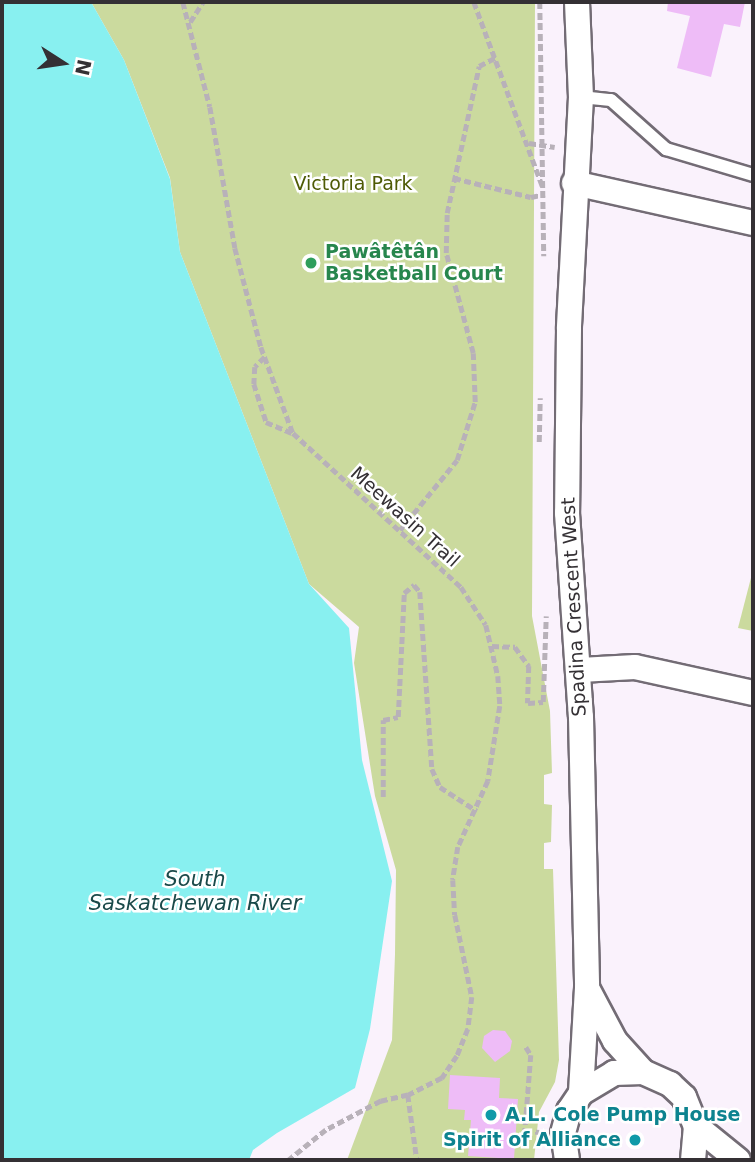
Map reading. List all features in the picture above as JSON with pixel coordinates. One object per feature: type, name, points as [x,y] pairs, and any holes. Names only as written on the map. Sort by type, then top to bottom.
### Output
[{"type":"street","name":"Spadina Crescent West","points":[[568,1160],[563,1133],[581,1093],[587,988],[580,670],[566,513],[574,183],[581,97],[577,2]]},
{"type":"street","points":[[574,183],[753,223]]},
{"type":"street","points":[[580,670],[635,667],[753,693]]},
{"type":"street","name":"Spadina Crescent West","points":[[587,988],[615,1041],[643,1072],[670,1084],[684,1097],[696,1126]]},
{"type":"street","points":[[581,1093],[614,1073],[643,1072]]},
{"type":"street","points":[[693,1160],[696,1126]]},
{"type":"street","points":[[696,1126],[738,1160]]},
{"type":"lane","points":[[581,97],[611,100],[666,149],[753,175]]},
{"type":"path","name":"Meewasin Trail","points":[[183,2],[210,107],[235,248],[265,357],[293,433],[461,587],[486,625],[492,646],[500,706],[488,781],[477,811],[458,847],[453,880],[455,915],[472,997],[468,1029],[442,1078],[408,1094],[381,1101],[326,1130],[289,1160]]},
{"type":"path","points":[[189,22],[202,2]]},
{"type":"path","points":[[474,2],[545,194]]},
{"type":"path","points":[[540,2],[545,194]]},
{"type":"path","points":[[400,530],[457,460],[475,402],[473,353],[446,253],[454,178],[479,66],[495,58]]},
{"type":"path","points":[[454,178],[531,197],[545,194]]},
{"type":"path","points":[[265,357],[255,368],[254,384],[266,422],[293,433]]},
{"type":"path","points":[[383,797],[383,720],[398,717],[404,593],[414,584],[420,592],[432,769],[440,787],[477,811]]},
{"type":"path","points":[[492,646],[515,647],[528,666],[528,703],[543,702],[543,628],[549,606]]},
{"type":"path","points":[[526,1048],[531,1055],[525,1131],[545,1132]]},
{"type":"path","points":[[408,1094],[417,1160]]},
{"type":"green space","name":"Victoria Park","points":[[91,2],[535,2],[532,616],[550,711],[552,773],[544,775],[544,804],[552,805],[551,842],[544,843],[544,869],[553,869],[559,1060],[555,1082],[539,1112],[534,1160],[347,1160],[392,1040],[395,954],[396,870],[375,796],[354,663],[359,627],[309,584],[180,252],[170,178],[124,60]]},
{"type":"green space","points":[[753,570],[753,631],[738,628]]},
{"type":"water","name":"South Saskatchewan River","points":[[2,2],[91,2],[124,60],[170,179],[180,252],[309,584],[349,628],[362,760],[392,881],[370,1029],[355,1088],[277,1133],[253,1150],[249,1160],[2,1160]]},
{"type":"building","points":[[668,2],[745,2],[740,27],[724,24],[711,77],[677,68],[690,16],[667,11]]},
{"type":"building","points":[[493,1030],[505,1031],[512,1041],[510,1051],[495,1062],[482,1048],[484,1036]]},
{"type":"building","name":"A.L. Cole Pump House","points":[[450,1075],[500,1078],[499,1098],[518,1099],[514,1159],[468,1156],[471,1120],[464,1120],[465,1110],[448,1109]]},
{"type":"place","name":"Pawâtêtân Basketball Court","points":[[311,263]]},
{"type":"place","name":"A.L. Cole Pump House","points":[[491,1115]]},
{"type":"place","name":"Spirit of Alliance","points":[[635,1140]]}]
